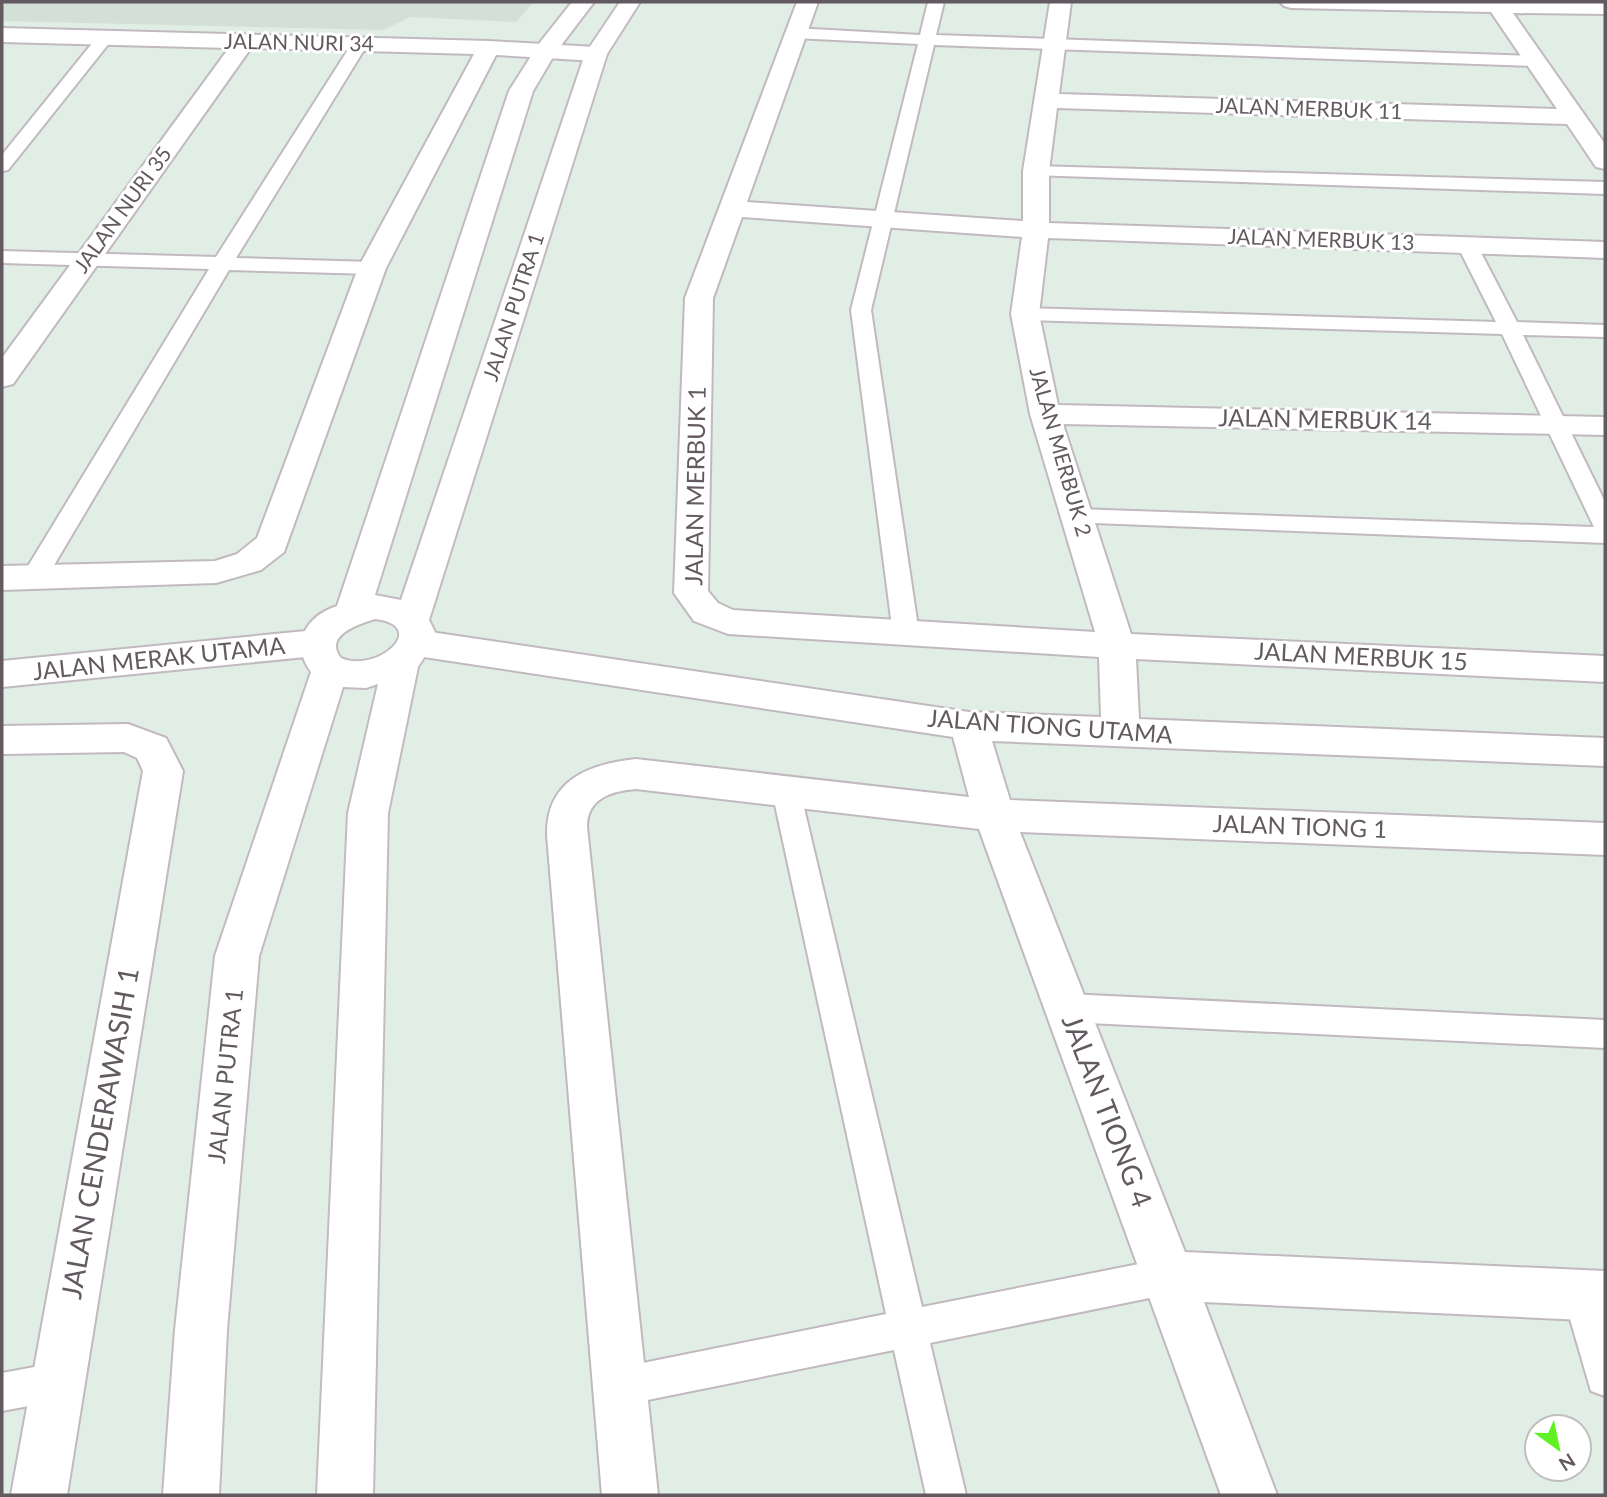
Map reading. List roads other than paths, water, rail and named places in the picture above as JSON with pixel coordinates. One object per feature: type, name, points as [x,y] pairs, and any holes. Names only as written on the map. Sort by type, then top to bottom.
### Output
[{"type":"street","points":[[353,610],[521,91],[546,50],[583,2]]},
{"type":"street","name":"JALAN PUTRA 1","points":[[345,1495],[368,813],[410,641],[596,54],[630,2]]},
{"type":"street","name":"JALAN MERBUK 1","points":[[807,2],[699,298],[691,593],[706,612],[728,622],[1117,646]]},
{"type":"street","name":"JALAN MERBUK 2","points":[[1059,2],[1036,171],[1036,230],[1025,314],[1045,414],[1117,646],[1121,734]]},
{"type":"street","points":[[1291,2],[1605,8]]},
{"type":"street","points":[[1497,4],[1605,162]]},
{"type":"street","name":"JALAN NURI 34","points":[[2,36],[359,44],[596,54]]},
{"type":"street","name":"JALAN NURI 35","points":[[2,378],[244,42]]},
{"type":"street","points":[[2,578],[216,572],[249,562],[272,544],[372,268],[489,48]]},
{"type":"street","name":"JALAN MERBUK 11","points":[[1044,101],[1574,117]]},
{"type":"street","name":"JALAN MERBUK 13","points":[[733,209],[1036,230],[1605,250]]},
{"type":"street","name":"JALAN MERBUK 14","points":[[1045,414],[1605,426]]},
{"type":"street","points":[[375,607],[396,609],[410,641],[378,673],[353,676],[323,657],[323,630],[335,619],[353,610],[375,607]]},
{"type":"street","name":"JALAN TIONG UTAMA","points":[[410,641],[969,726],[1605,752]]},
{"type":"street","name":"JALAN MERBUK 15","points":[[1117,646],[1605,669]]},
{"type":"street","name":"JALAN PUTRA 1","points":[[191,1495],[201,1329],[237,956],[323,657]]},
{"type":"street","name":"JALAN MERAK UTAMA","points":[[2,674],[323,657]]},
{"type":"street","name":"JALAN TIONG 4","points":[[969,726],[994,815],[1249,1495]]},
{"type":"street","name":"JALAN CENDERAWASIH 1","points":[[2,740],[128,738],[152,748],[163,771],[56,1382],[39,1495]]},
{"type":"street","name":"JALAN TIONG 1","points":[[630,1495],[567,835],[568,813],[584,789],[609,776],[636,774],[994,815],[1605,839]]},
{"type":"street","points":[[1169,1276],[1593,1296]]},
{"type":"lane","points":[[906,634],[861,310],[936,2]]},
{"type":"lane","points":[[794,33],[1053,46],[1536,61]]},
{"type":"lane","points":[[2,166],[104,39]]},
{"type":"lane","points":[[35,576],[222,264],[359,44]]},
{"type":"lane","points":[[1036,171],[1605,188]]},
{"type":"lane","points":[[1467,245],[1511,328],[1605,525]]},
{"type":"lane","points":[[2,257],[372,268]]},
{"type":"lane","points":[[1025,314],[1605,331]]},
{"type":"lane","points":[[1077,517],[1605,535]]},
{"type":"lane","points":[[786,791],[946,1495]]},
{"type":"lane","points":[[1068,1008],[1605,1034]]},
{"type":"lane","points":[[618,1387],[1169,1276]]},
{"type":"lane","points":[[1593,1296],[1605,1377]]},
{"type":"lane","points":[[2,1392],[56,1382]]}]
